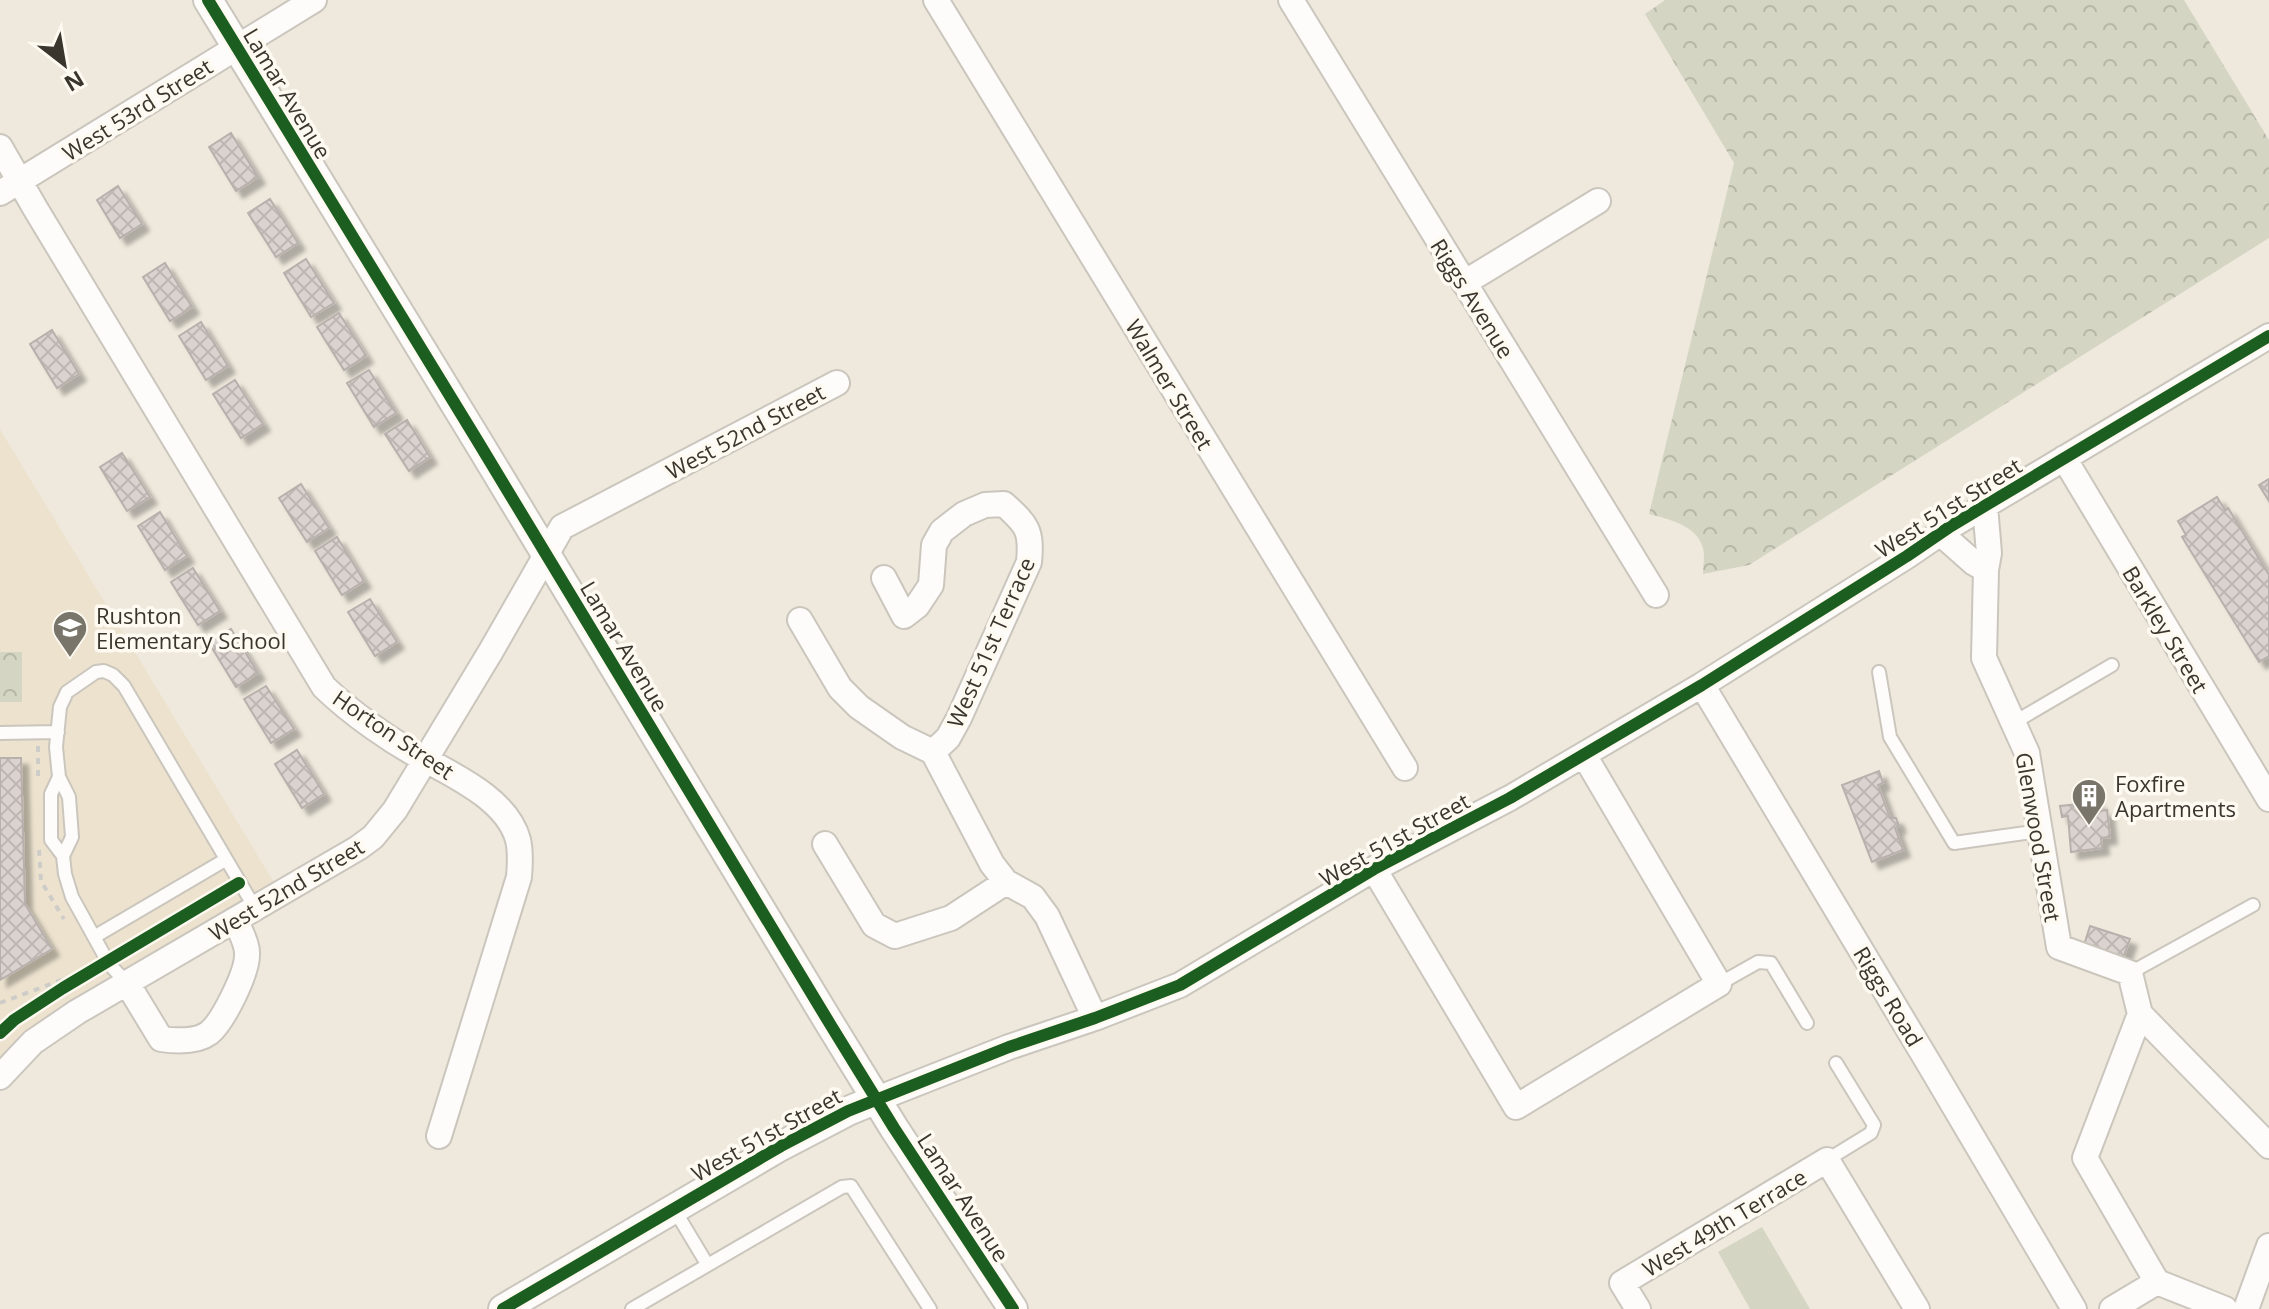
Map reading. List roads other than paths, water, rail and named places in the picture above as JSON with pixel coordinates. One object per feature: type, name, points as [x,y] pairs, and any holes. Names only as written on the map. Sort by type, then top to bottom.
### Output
[{"type":"street","name":"Lamar Avenue","points":[[208,0],[830,1024],[1013,1309]]},
{"type":"street","name":"West 53rd Street","points":[[10,187],[314,0]]},
{"type":"street","name":"Walmer Street","points":[[936,0],[1405,768]]},
{"type":"street","name":"Riggs Avenue","points":[[1291,0],[1656,595]]},
{"type":"street","name":"Horton Street","points":[[0,147],[10,187],[324,687],[353,713],[469,784],[496,805],[512,827],[520,860],[519,877],[439,1136]]},
{"type":"street","points":[[1464,283],[1598,201]]},
{"type":"street","name":"West 51st Street","points":[[503,1309],[781,1146],[848,1111],[1009,1047],[1180,985],[1374,869],[1500,804],[1702,685],[1940,533],[2269,336]]},
{"type":"street","name":"West 52nd Street","points":[[0,1077],[33,1042],[77,1012],[373,837],[395,810],[559,531],[567,524],[837,383]]},
{"type":"street","name":"Barkley Street","points":[[2064,458],[2269,799]]},
{"type":"street","name":"West 51st Terrace","points":[[884,578],[904,616],[917,606],[931,585],[934,545],[942,531],[964,514],[985,505],[1004,504],[1021,520],[1031,540],[1029,562],[959,718],[948,738],[933,752]]},
{"type":"street","name":"Glenwood Street","points":[[1985,506],[1989,553],[1984,658],[2027,753],[2059,947],[2130,973]]},
{"type":"street","points":[[1940,533],[1986,570]]},
{"type":"street","points":[[800,620],[840,688],[859,707],[933,752],[992,864],[1006,882],[1033,897],[1047,916],[1095,1018]]},
{"type":"street","name":"Riggs Road","points":[[1702,685],[2074,1309]]},
{"type":"street","points":[[1374,869],[1516,1107],[1719,984],[1584,755]]},
{"type":"street","points":[[825,844],[874,925],[895,936],[951,918],[1006,882]]},
{"type":"street","points":[[127,983],[161,1039],[179,1042],[208,1033],[227,1009],[243,975],[248,953],[246,914]]},
{"type":"street","points":[[2130,973],[2140,1014],[2269,1146]]},
{"type":"street","points":[[2140,1014],[2085,1158],[2157,1282],[2225,1309]]},
{"type":"street","name":"West 49th Terrace","points":[[1638,1309],[1622,1283],[1827,1160],[1917,1309]]},
{"type":"street","points":[[2246,1309],[2269,1246]]},
{"type":"street","points":[[2112,1309],[2157,1282]]},
{"type":"lane","points":[[2013,723],[2112,665]]},
{"type":"lane","points":[[63,856],[72,837],[69,797],[59,777],[56,747],[60,707],[67,692],[96,672],[104,671],[124,686],[225,860],[246,914]]},
{"type":"lane","points":[[1879,672],[1890,737],[1954,843],[2039,831]]},
{"type":"lane","points":[[0,733],[58,732]]},
{"type":"lane","points":[[59,777],[51,794],[51,840],[63,856],[72,897],[108,961],[127,983]]},
{"type":"lane","points":[[94,937],[225,860]]},
{"type":"lane","points":[[2130,973],[2253,905]]},
{"type":"lane","points":[[1719,984],[1758,962],[1771,963],[1807,1023]]},
{"type":"lane","points":[[1827,1160],[1871,1133],[1874,1125],[1836,1063]]},
{"type":"lane","points":[[632,1309],[842,1187],[851,1186],[930,1309]]},
{"type":"lane","points":[[673,1208],[707,1264]]},
{"type":"place","name":"Rushton Elementary School","points":[[70,659]]},
{"type":"place","name":"Foxfire Apartments","points":[[2089,827]]}]
